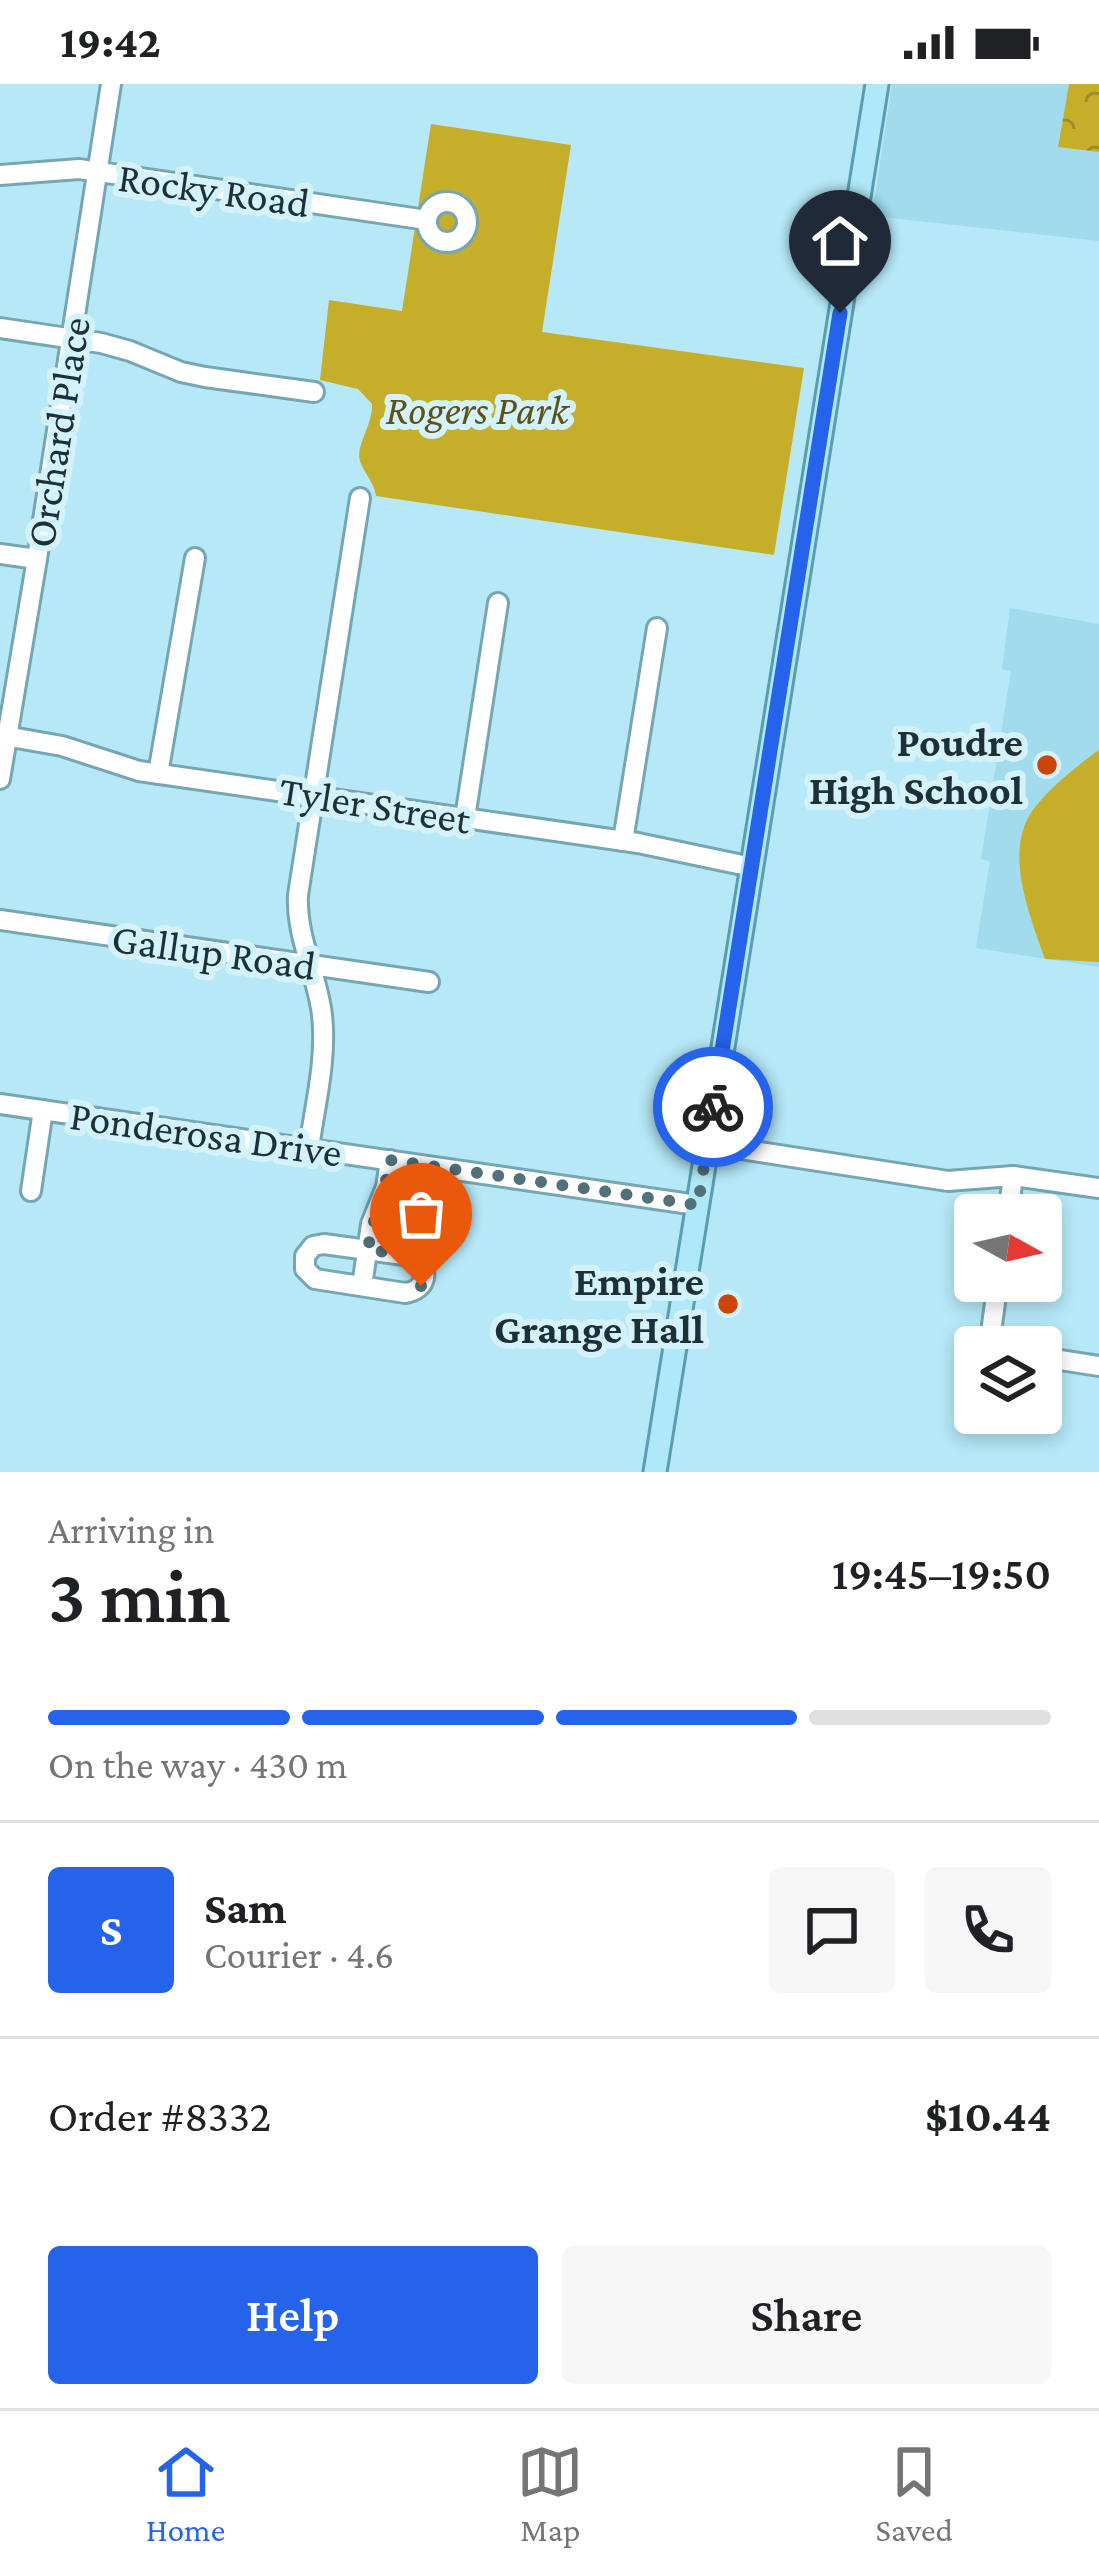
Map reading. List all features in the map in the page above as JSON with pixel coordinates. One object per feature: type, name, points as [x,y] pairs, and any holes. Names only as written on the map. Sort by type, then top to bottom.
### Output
[{"type":"main road","points":[[655,1472],[877,84]]},
{"type":"street","name":"Orchard Place","points":[[0,779],[3,735],[37,559],[111,84]]},
{"type":"street","name":"Rocky Road","points":[[0,175],[79,169],[428,220]]},
{"type":"street","points":[[0,328],[130,351],[205,377],[314,392]]},
{"type":"street","points":[[309,1148],[323,1046],[320,1000],[300,935],[297,908],[360,498]]},
{"type":"street","points":[[0,554],[37,559]]},
{"type":"street","points":[[158,774],[195,558]]},
{"type":"street","points":[[465,818],[498,603]]},
{"type":"street","points":[[623,841],[657,628]]},
{"type":"street","name":"Tyler Street","points":[[3,735],[62,746],[139,771],[623,841],[752,867]]},
{"type":"street","name":"Gallup Road","points":[[0,920],[429,982]]},
{"type":"street","name":"Ponderosa Drive","points":[[0,1104],[698,1205]]},
{"type":"street","points":[[31,1191],[43,1110]]},
{"type":"street","points":[[708,1144],[948,1181],[1013,1177],[1099,1188]]},
{"type":"street","points":[[362,1286],[390,1160]]},
{"type":"street","points":[[1011,1194],[1013,1177]]},
{"type":"street","points":[[317,1244],[416,1258],[422,1264],[425,1278],[409,1293],[362,1286],[315,1279],[305,1270],[304,1256],[317,1244]]},
{"type":"street","points":[[1062,1360],[1099,1366]]},
{"type":"shaded area","points":[[892,84],[1069,84],[1058,146],[1099,152],[1099,241],[872,216]]},
{"type":"shaded area","name":"Poudre High School","points":[[1010,608],[1099,624],[1099,967],[976,948],[990,861],[981,859],[1011,671],[1002,669]]},
{"type":"green space","points":[[1069,84],[1099,84],[1099,152],[1058,147]]},
{"type":"green space","name":"Rogers Park","points":[[431,124],[571,145],[542,332],[804,368],[774,555],[376,496],[359,455],[372,404],[358,389],[320,380],[329,300],[402,311]]},
{"type":"green space","points":[[1099,750],[1099,962],[1045,959],[1023,891],[1021,838],[1039,803]]},
{"type":"way so far","points":[[421,1286],[425,1273],[416,1258],[368,1250],[390,1160],[698,1205],[713,1107]]},
{"type":"place","name":"Poudre High School","points":[[1047,765]]},
{"type":"place","name":"Empire Grange Hall","points":[[728,1304]]},
{"type":"route","points":[[713,1107],[840,313]]}]
